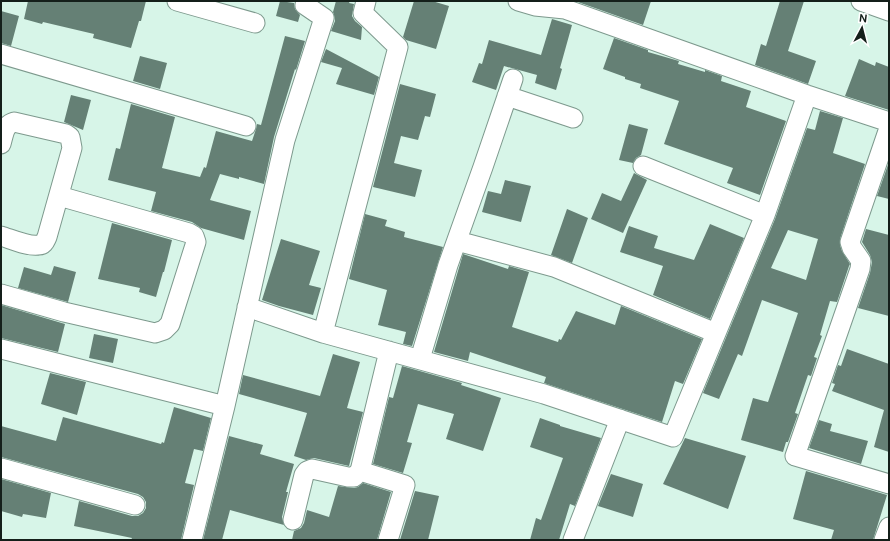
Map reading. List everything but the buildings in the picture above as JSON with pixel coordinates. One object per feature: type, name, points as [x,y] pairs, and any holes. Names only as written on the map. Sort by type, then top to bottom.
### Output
[{"type":"street","points":[[177,1],[255,22]]},
{"type":"street","points":[[192,540],[225,406],[285,140],[324,18],[305,5],[306,1]]},
{"type":"street","points":[[323,333],[398,47],[363,13],[366,1]]},
{"type":"street","points":[[518,1],[535,6],[565,9],[807,95],[889,122]]},
{"type":"street","points":[[861,1],[889,11]]},
{"type":"street","points":[[1,54],[246,126]]},
{"type":"street","points":[[420,359],[448,265],[510,88],[573,118]]},
{"type":"street","points":[[247,307],[323,333],[544,394],[673,436],[765,215],[807,95]]},
{"type":"street","points":[[1,144],[6,128],[14,122],[66,134],[70,136],[72,148],[44,243],[39,246],[30,245],[1,236]]},
{"type":"street","points":[[889,128],[850,242],[852,248],[861,261],[860,270],[796,456],[889,484]]},
{"type":"street","points":[[643,166],[765,215]]},
{"type":"street","points":[[1,294],[64,312],[155,333],[164,330],[170,324],[196,242],[194,236],[59,196]]},
{"type":"street","points":[[457,241],[554,268],[716,333]]},
{"type":"street","points":[[1,348],[225,406]]},
{"type":"street","points":[[293,520],[304,475],[307,471],[312,469],[354,477],[360,471],[390,351]]},
{"type":"street","points":[[572,540],[620,419]]},
{"type":"street","points":[[1,468],[135,505]]},
{"type":"street","points":[[360,471],[405,485],[388,540]]},
{"type":"street","points":[[884,540],[889,528]]}]
